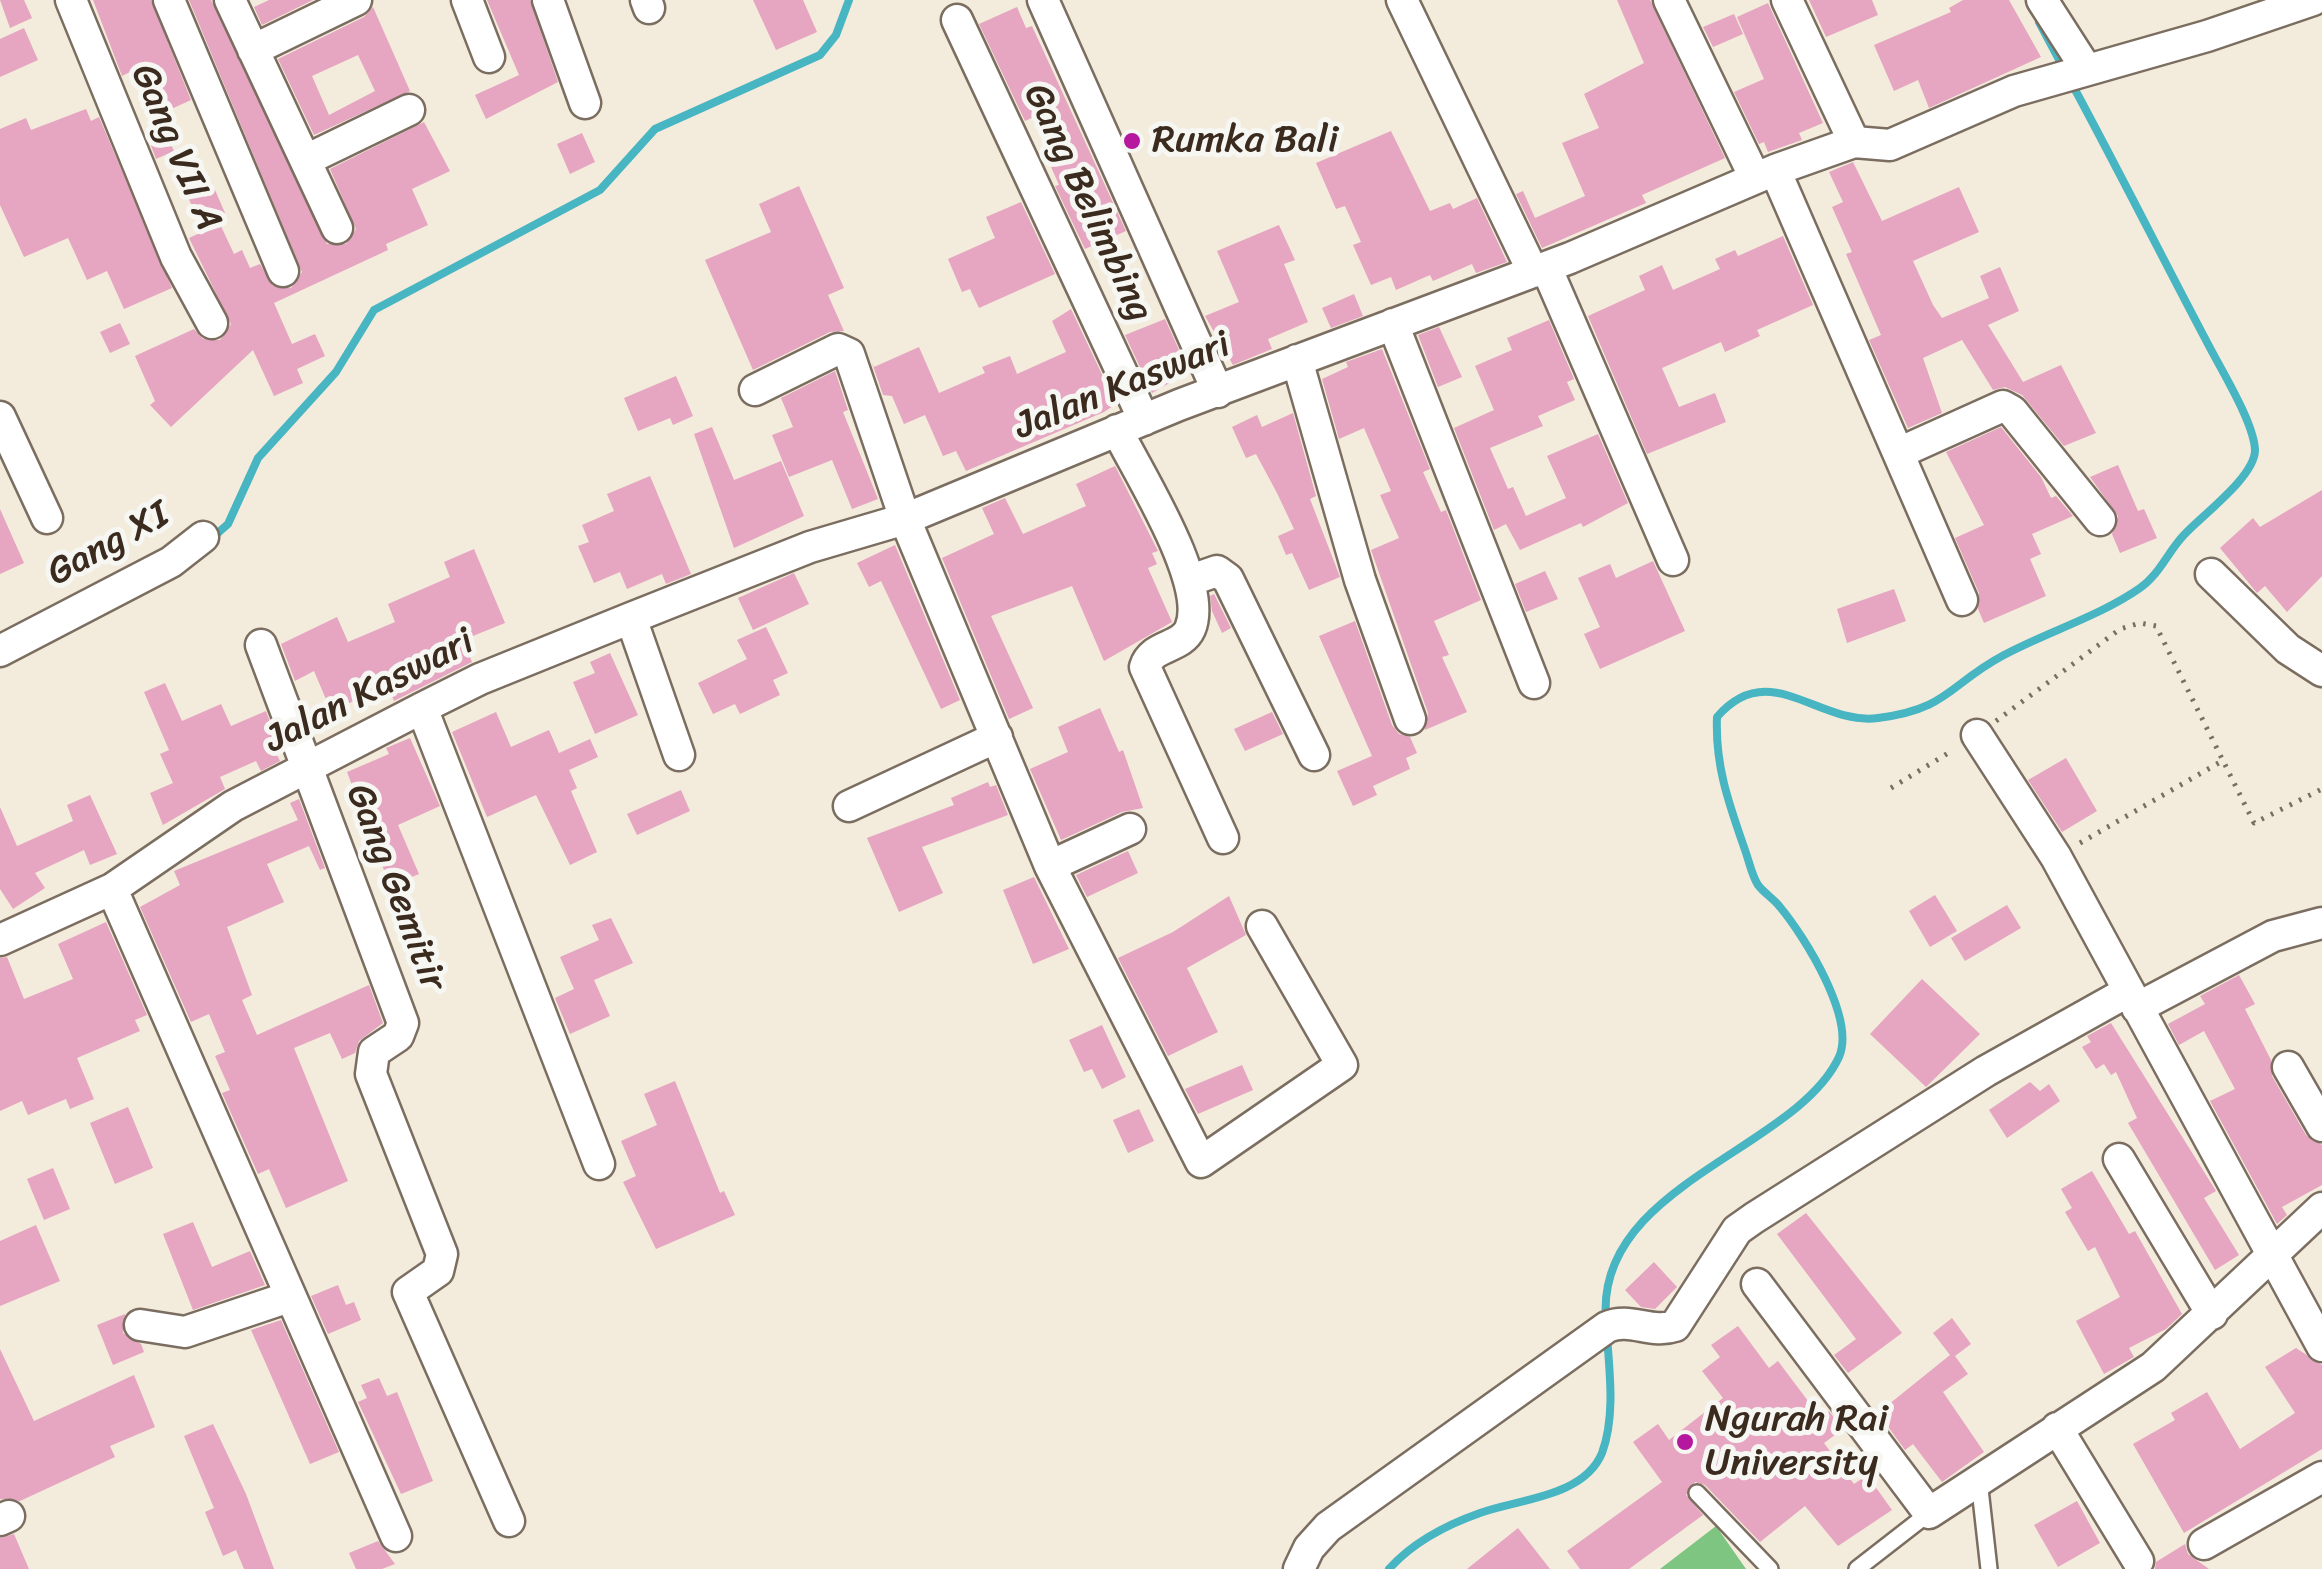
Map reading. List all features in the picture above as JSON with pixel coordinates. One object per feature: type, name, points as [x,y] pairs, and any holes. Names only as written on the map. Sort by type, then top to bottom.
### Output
[{"type":"street","name":"Gang VII A","points":[[71,0],[176,257],[212,324]]},
{"type":"street","points":[[169,0],[283,270]]},
{"type":"street","points":[[230,0],[337,228]]},
{"type":"street","points":[[253,50],[356,0]]},
{"type":"street","points":[[466,0],[489,57]]},
{"type":"street","points":[[548,0],[586,103]]},
{"type":"street","points":[[1043,0],[1218,392]]},
{"type":"street","points":[[1402,0],[1539,270],[1673,560]]},
{"type":"street","points":[[1669,0],[1765,174],[1902,452],[1962,600]]},
{"type":"street","points":[[1786,0],[1854,142]]},
{"type":"street","points":[[2042,0],[2088,70]]},
{"type":"street","name":"Jalan Kaswari","points":[[0,940],[112,889],[233,806],[422,708],[630,618],[810,547],[904,519],[1130,425],[1539,270],[1765,174],[1854,142],[1890,145],[2014,91],[2312,0]]},
{"type":"street","name":"Gang Belimbing","points":[[957,20],[1130,425],[1191,580]]},
{"type":"street","points":[[306,160],[410,110]]},
{"type":"street","points":[[1394,324],[1534,683]]},
{"type":"street","points":[[756,390],[838,349],[846,351],[904,519],[1050,866],[1201,1162],[1332,1076],[1342,1065],[1262,926]]},
{"type":"street","points":[[1297,360],[1360,580],[1410,719]]},
{"type":"street","points":[[1902,452],[2003,406],[2012,411],[2100,520]]},
{"type":"street","points":[[0,417],[48,518]]},
{"type":"street","name":"Gang XI","points":[[0,650],[171,562],[204,537]]},
{"type":"street","points":[[1224,838],[1145,667],[1153,652],[1180,640],[1190,629],[1195,614],[1191,580],[1216,571],[1228,579],[1314,756]]},
{"type":"street","points":[[2211,574],[2288,648],[2322,671]]},
{"type":"street","points":[[630,618],[679,755]]},
{"type":"street","points":[[261,645],[307,768]]},
{"type":"street","points":[[422,708],[599,1164]]},
{"type":"street","points":[[1977,735],[2056,857],[2322,1346]]},
{"type":"street","points":[[848,806],[997,737]]},
{"type":"street","name":"Gang Gemitir","points":[[307,768],[403,1023],[398,1036],[374,1052],[371,1074],[442,1254],[438,1271],[408,1292],[508,1521]]},
{"type":"street","points":[[1050,866],[1130,829]]},
{"type":"street","points":[[112,889],[396,1536]]},
{"type":"street","points":[[1300,1569],[1308,1548],[1328,1527],[1606,1327],[1626,1323],[1658,1330],[1675,1326],[1684,1318],[1738,1230],[1986,1071],[2273,936],[2322,923]]},
{"type":"street","points":[[2288,1067],[2322,1126]]},
{"type":"street","points":[[2120,1159],[2212,1314]]},
{"type":"street","points":[[1758,1284],[1929,1514],[2153,1366],[2273,1258],[2322,1208]]},
{"type":"street","points":[[140,1325],[185,1332],[289,1296]]},
{"type":"street","points":[[2058,1428],[2138,1561]]},
{"type":"street","points":[[2204,1544],[2322,1477]]},
{"type":"lane","points":[[1979,1480],[1989,1569]]},
{"type":"lane","points":[[1697,1493],[1770,1569]]},
{"type":"lane","points":[[1857,1569],[1929,1514]]},
{"type":"path","points":[[1892,788],[1977,735],[2120,630],[2140,623],[2156,626],[2254,823],[2322,789]]},
{"type":"path","points":[[2056,857],[2222,760]]},
{"type":"green space","points":[[1716,1526],[1746,1569],[1660,1569]]},
{"type":"building","points":[[0,0],[24,0],[32,18],[10,28]]},
{"type":"building","points":[[93,0],[151,0],[191,100],[158,115],[136,69],[122,76]]},
{"type":"building","points":[[189,0],[211,0],[327,244],[346,244],[356,229],[330,169],[424,122],[450,171],[412,189],[428,225],[386,244],[388,250],[274,303],[292,344],[315,334],[325,356],[297,369],[303,383],[274,396],[253,350],[171,427],[150,405],[155,401],[135,356],[194,329],[203,339],[220,340],[231,324],[189,238],[220,224],[234,254],[242,250],[250,268],[260,264],[273,286],[291,288],[302,272]]},
{"type":"building","points":[[269,0],[313,0],[262,25],[254,7]]},
{"type":"building","points":[[487,0],[530,0],[558,82],[486,119],[475,95],[519,75]]},
{"type":"building","points":[[753,0],[803,0],[817,32],[776,50]]},
{"type":"building","points":[[1617,0],[1650,0],[1725,158],[1642,195],[1646,203],[1542,248],[1516,194],[1523,191],[1535,218],[1585,196],[1562,143],[1599,128],[1584,94],[1644,63]]},
{"type":"building","points":[[1809,0],[1872,0],[1878,15],[1826,37]]},
{"type":"building","points":[[1963,0],[2009,0],[2041,57],[1929,108],[1918,80],[1894,91],[1874,45],[1951,12],[1949,8]]},
{"type":"building","points":[[1768,3],[1823,123],[1799,133],[1802,140],[1768,152],[1764,142],[1759,144],[1734,92],[1764,79],[1737,17]]},
{"type":"building","points":[[373,7],[410,91],[314,135],[278,59],[364,17]],"holes":[[[358,55],[375,91],[329,115],[312,76]]]},
{"type":"building","points":[[1017,7],[1026,28],[1032,26],[1126,231],[1085,249],[1055,186],[1059,185],[1051,167],[1059,164],[1038,115],[1025,121],[979,24]]},
{"type":"building","points":[[1734,14],[1743,34],[1713,47],[1703,27]]},
{"type":"building","points":[[24,28],[38,60],[0,77],[0,39]]},
{"type":"building","points":[[86,109],[91,121],[99,117],[172,288],[124,309],[107,271],[87,280],[68,238],[24,257],[0,205],[0,129],[26,118],[31,130]]},
{"type":"building","points":[[163,128],[174,151],[156,159],[147,135]]},
{"type":"building","points":[[1391,131],[1430,211],[1450,203],[1453,209],[1477,198],[1507,262],[1476,273],[1472,264],[1433,281],[1430,275],[1396,290],[1391,277],[1371,285],[1353,245],[1361,242],[1345,206],[1336,209],[1316,163]]},
{"type":"building","points":[[582,133],[595,162],[570,174],[557,144]]},
{"type":"building","points":[[1853,162],[1882,221],[1959,187],[1979,232],[1913,261],[1933,305],[1942,318],[1989,298],[1980,276],[2000,267],[2019,311],[1988,325],[2023,382],[2061,365],[2096,433],[2064,446],[2022,395],[2005,387],[1993,390],[1962,340],[1923,358],[1942,413],[1908,428],[1869,340],[1881,335],[1846,254],[1852,252],[1832,207],[1843,202],[1829,172]]},
{"type":"building","points":[[212,183],[225,213],[200,224],[187,195]]},
{"type":"building","points":[[799,186],[844,288],[828,295],[844,331],[830,332],[753,370],[705,260],[771,232],[759,204]]},
{"type":"building","points":[[1021,202],[1055,274],[979,308],[970,289],[962,292],[948,259],[995,238],[986,217]]},
{"type":"building","points":[[1279,225],[1295,260],[1284,264],[1308,322],[1268,339],[1272,349],[1233,365],[1205,316],[1239,302],[1217,251]]},
{"type":"building","points":[[1783,236],[1813,305],[1757,330],[1760,336],[1725,352],[1721,342],[1662,368],[1679,407],[1715,393],[1726,422],[1647,454],[1588,316],[1645,290],[1639,276],[1662,265],[1673,290],[1720,269],[1715,259],[1735,250],[1738,256]]},
{"type":"building","points":[[1354,294],[1363,316],[1331,328],[1322,308]]},
{"type":"building","points":[[1071,309],[1116,404],[1104,412],[966,471],[956,451],[943,456],[925,415],[904,424],[892,396],[883,395],[872,363],[874,367],[919,347],[939,393],[985,373],[982,367],[1010,356],[1017,374],[1066,352],[1052,321]]},
{"type":"building","points":[[1165,319],[1189,372],[1152,393],[1125,335]]},
{"type":"building","points":[[1549,320],[1574,379],[1567,382],[1575,400],[1538,416],[1543,426],[1490,448],[1508,489],[1513,487],[1526,516],[1566,498],[1547,456],[1598,434],[1628,503],[1583,527],[1581,523],[1520,550],[1506,524],[1494,530],[1454,428],[1494,410],[1475,366],[1512,350],[1507,338]]},
{"type":"building","points":[[120,323],[130,344],[110,353],[100,332]]},
{"type":"building","points":[[1439,327],[1462,377],[1438,387],[1418,335]]},
{"type":"building","points":[[1382,349],[1430,469],[1423,472],[1441,512],[1446,510],[1481,600],[1434,621],[1449,655],[1442,657],[1467,712],[1425,730],[1428,713],[1371,550],[1399,538],[1380,495],[1391,491],[1364,428],[1339,439],[1322,379],[1348,367],[1346,362]]},
{"type":"building","points":[[835,371],[848,410],[843,412],[878,499],[852,509],[832,460],[789,477],[772,435],[793,427],[781,398]]},
{"type":"building","points":[[676,376],[693,416],[673,425],[670,418],[638,431],[624,398]]},
{"type":"building","points":[[1293,413],[1316,496],[1310,499],[1340,577],[1309,590],[1292,553],[1286,555],[1278,536],[1294,529],[1277,493],[1256,454],[1246,458],[1232,427],[1257,415],[1262,427]]},
{"type":"building","points":[[712,427],[734,480],[781,461],[804,516],[734,548],[694,434]]},
{"type":"building","points":[[2001,427],[2041,477],[2051,498],[2056,496],[2073,516],[2032,534],[2041,554],[2030,559],[2046,596],[1984,623],[1978,609],[1979,593],[1955,538],[1984,525],[1946,452]]},
{"type":"building","points":[[2118,465],[2138,511],[2144,509],[2157,538],[2120,553],[2112,534],[2118,516],[2090,477]]},
{"type":"building","points":[[1115,466],[1158,551],[1152,553],[1157,564],[1148,568],[1172,622],[1104,661],[1072,586],[991,616],[1033,708],[1009,719],[942,558],[994,534],[982,508],[1005,498],[1023,534],[1086,506],[1076,484]]},
{"type":"building","points":[[650,476],[691,574],[666,584],[662,574],[627,589],[620,572],[594,583],[578,546],[589,542],[582,525],[614,511],[607,494]]},
{"type":"building","points":[[2322,490],[2322,576],[2287,612],[2265,586],[2257,593],[2220,548],[2253,518],[2260,527]]},
{"type":"building","points":[[0,509],[24,563],[0,574]]},
{"type":"building","points":[[895,545],[960,700],[941,709],[881,581],[869,587],[857,563]]},
{"type":"building","points":[[474,549],[505,623],[463,640],[472,662],[394,701],[388,686],[345,705],[342,698],[328,704],[314,671],[295,681],[281,644],[337,617],[348,642],[395,622],[388,604],[450,577],[444,562]]},
{"type":"building","points":[[1653,561],[1685,631],[1600,669],[1584,634],[1600,627],[1578,578],[1610,564],[1616,578]]},
{"type":"building","points":[[1545,571],[1558,599],[1526,612],[1515,584]]},
{"type":"building","points":[[794,573],[809,604],[753,630],[738,598]]},
{"type":"building","points":[[1894,589],[1906,621],[1847,643],[1837,609]]},
{"type":"building","points":[[1214,594],[1231,628],[1222,633],[1212,611],[1210,596]]},
{"type":"building","points":[[1355,621],[1392,725],[1399,734],[1410,737],[1417,753],[1406,758],[1410,769],[1373,786],[1377,795],[1353,806],[1337,771],[1372,756],[1319,636]]},
{"type":"building","points":[[766,627],[788,673],[773,680],[780,695],[740,714],[735,704],[713,714],[698,683],[747,659],[737,640]]},
{"type":"building","points":[[610,653],[638,715],[595,734],[573,682],[595,673],[590,662]]},
{"type":"building","points":[[165,683],[182,721],[221,704],[231,726],[266,711],[281,751],[276,753],[280,761],[261,771],[256,761],[220,777],[225,789],[163,825],[150,793],[173,783],[160,754],[169,750],[144,692]]},
{"type":"building","points":[[1100,708],[1119,752],[1123,750],[1143,808],[1122,812],[1061,840],[1030,769],[1068,752],[1058,727]]},
{"type":"building","points":[[496,712],[511,747],[549,730],[559,753],[590,739],[598,757],[569,770],[577,788],[571,791],[597,852],[570,865],[536,795],[487,817],[452,732]]},
{"type":"building","points":[[1272,712],[1283,734],[1245,751],[1234,729]]},
{"type":"building","points":[[410,738],[440,806],[398,825],[419,874],[390,886],[347,772],[389,754],[386,748]]},
{"type":"building","points":[[2066,758],[2097,811],[2062,832],[2028,780]]},
{"type":"building","points":[[988,782],[990,787],[996,785],[1008,815],[922,847],[943,893],[899,912],[867,838],[954,805],[951,798]]},
{"type":"building","points":[[681,790],[690,811],[637,835],[627,814]]},
{"type":"building","points":[[90,795],[117,854],[90,865],[84,850],[35,873],[45,888],[13,909],[0,889],[0,807],[17,846],[73,821],[67,805]]},
{"type":"building","points":[[299,799],[325,868],[320,870],[309,846],[267,864],[284,902],[227,927],[252,995],[242,1000],[257,1035],[369,985],[383,1023],[359,1041],[355,1053],[342,1059],[330,1033],[294,1048],[348,1181],[286,1208],[269,1169],[258,1174],[222,1093],[230,1090],[215,1056],[225,1052],[209,1014],[191,1022],[140,907],[180,885],[174,871],[298,820],[290,803]]},
{"type":"building","points":[[1128,851],[1138,873],[1087,897],[1076,875]]},
{"type":"building","points":[[1034,877],[1069,949],[1033,964],[1003,890]]},
{"type":"building","points":[[1935,895],[1957,931],[1930,947],[1909,911]]},
{"type":"building","points":[[1229,896],[1246,935],[1187,968],[1218,1032],[1168,1056],[1118,958],[1173,932]]},
{"type":"building","points":[[2007,905],[2021,928],[1965,961],[1951,938]]},
{"type":"building","points":[[611,918],[633,963],[594,980],[610,1016],[570,1034],[555,998],[574,989],[560,957],[599,940],[592,925]]},
{"type":"building","points":[[106,922],[147,1015],[135,1020],[140,1031],[77,1058],[94,1099],[70,1109],[66,1099],[28,1115],[22,1101],[0,1111],[0,958],[7,957],[24,999],[73,979],[58,944]]},
{"type":"building","points":[[2239,975],[2255,1004],[2245,1009],[2271,1060],[2272,1076],[2306,1135],[2322,1145],[2322,1185],[2282,1207],[2287,1215],[2277,1224],[2210,1101],[2235,1089],[2204,1031],[2179,1045],[2168,1024],[2205,1004],[2200,996]]},
{"type":"building","points":[[1922,979],[1980,1034],[1926,1087],[1870,1034]]},
{"type":"building","points":[[2111,1023],[2216,1191],[2204,1198],[2239,1255],[2215,1270],[2128,1123],[2137,1118],[2116,1072],[2111,1075],[2104,1064],[2096,1069],[2082,1047],[2091,1042],[2087,1036]]},
{"type":"building","points":[[1102,1025],[1126,1077],[1102,1089],[1092,1069],[1084,1072],[1069,1040]]},
{"type":"building","points":[[1242,1065],[1253,1090],[1198,1114],[1185,1089]]},
{"type":"building","points":[[675,1081],[720,1193],[724,1191],[735,1215],[656,1249],[623,1182],[636,1176],[621,1141],[657,1125],[644,1094]]},
{"type":"building","points":[[2030,1082],[2040,1091],[2049,1084],[2060,1101],[2007,1138],[1989,1110]]},
{"type":"building","points":[[128,1107],[153,1168],[115,1184],[90,1123]]},
{"type":"building","points":[[1139,1109],[1154,1141],[1128,1153],[1113,1120]]},
{"type":"building","points":[[53,1168],[70,1209],[44,1220],[27,1179]]},
{"type":"building","points":[[2092,1171],[2129,1234],[2135,1231],[2182,1314],[2166,1329],[2129,1348],[2134,1357],[2104,1374],[2076,1321],[2120,1297],[2095,1247],[2088,1251],[2065,1212],[2072,1208],[2061,1189]]},
{"type":"building","points":[[1806,1213],[1902,1333],[1848,1373],[1834,1355],[1856,1339],[1777,1234]]},
{"type":"building","points":[[193,1222],[212,1267],[250,1251],[265,1285],[193,1310],[163,1234]]},
{"type":"building","points":[[36,1225],[60,1281],[0,1306],[0,1241]]},
{"type":"building","points":[[1654,1262],[1677,1287],[1655,1309],[1641,1307],[1625,1290]]},
{"type":"building","points":[[338,1285],[346,1305],[354,1302],[361,1320],[328,1334],[311,1296]]},
{"type":"building","points":[[125,1314],[123,1333],[141,1344],[144,1352],[113,1365],[97,1325]]},
{"type":"building","points":[[1952,1318],[1971,1344],[1955,1356],[1968,1374],[1943,1392],[1984,1452],[1942,1482],[1913,1444],[1905,1450],[1878,1413],[1950,1355],[1933,1333]]},
{"type":"building","points":[[281,1320],[339,1452],[310,1464],[251,1330]]},
{"type":"building","points":[[1738,1326],[1769,1368],[1778,1361],[1820,1417],[1829,1411],[1843,1429],[1824,1443],[1854,1484],[1867,1475],[1892,1510],[1838,1546],[1805,1506],[1760,1542],[1705,1485],[1695,1482],[1686,1495],[1703,1515],[1629,1569],[1580,1569],[1567,1551],[1662,1482],[1633,1442],[1658,1424],[1669,1440],[1723,1398],[1702,1371],[1720,1357],[1711,1345]]},
{"type":"building","points":[[2296,1348],[2322,1365],[2322,1449],[2184,1533],[2133,1444],[2175,1420],[2171,1413],[2207,1392],[2240,1449],[2295,1413],[2265,1367]]},
{"type":"building","points":[[0,1349],[34,1421],[134,1375],[155,1427],[110,1446],[115,1457],[20,1501],[0,1499]]},
{"type":"building","points":[[379,1378],[387,1396],[397,1392],[433,1481],[401,1494],[358,1402],[367,1398],[361,1385]]},
{"type":"building","points":[[213,1424],[246,1494],[274,1569],[244,1569],[236,1550],[223,1556],[205,1512],[214,1508],[184,1436]]},
{"type":"building","points":[[2077,1501],[2100,1543],[2058,1567],[2034,1525]]},
{"type":"building","points":[[1518,1528],[1550,1569],[1467,1569]]},
{"type":"building","points":[[14,1534],[29,1569],[0,1569],[0,1538]]},
{"type":"building","points":[[378,1541],[395,1564],[382,1569],[356,1569],[349,1553]]},
{"type":"building","points":[[2185,1544],[2188,1554],[2209,1569],[2155,1569],[2156,1562]]},
{"type":"waterway","points":[[211,539],[228,524],[258,458],[336,372],[374,310],[600,190],[655,129],[820,55],[836,35],[849,0]]},
{"type":"waterway","points":[[2039,22],[2063,67]]},
{"type":"waterway","points":[[1606,1319],[1611,1273],[1632,1235],[1664,1202],[1783,1118],[1816,1089],[1839,1057],[1842,1041],[1834,1001],[1814,958],[1778,904],[1754,877],[1724,785],[1717,717],[1737,700],[1756,693],[1775,693],[1856,718],[1902,714],[1935,702],[2004,655],[2140,588],[2153,577],[2183,536],[2237,484],[2253,461],[2253,439],[2236,397],[2072,84]]},
{"type":"waterway","points":[[1389,1569],[1419,1543],[1443,1529],[1480,1513],[1566,1488],[1593,1468],[1602,1453],[1609,1425],[1607,1337]]},
{"type":"place","name":"Rumka Bali","points":[[1132,141]]},
{"type":"place","name":"Ngurah Rai University","points":[[1685,1442]]}]
